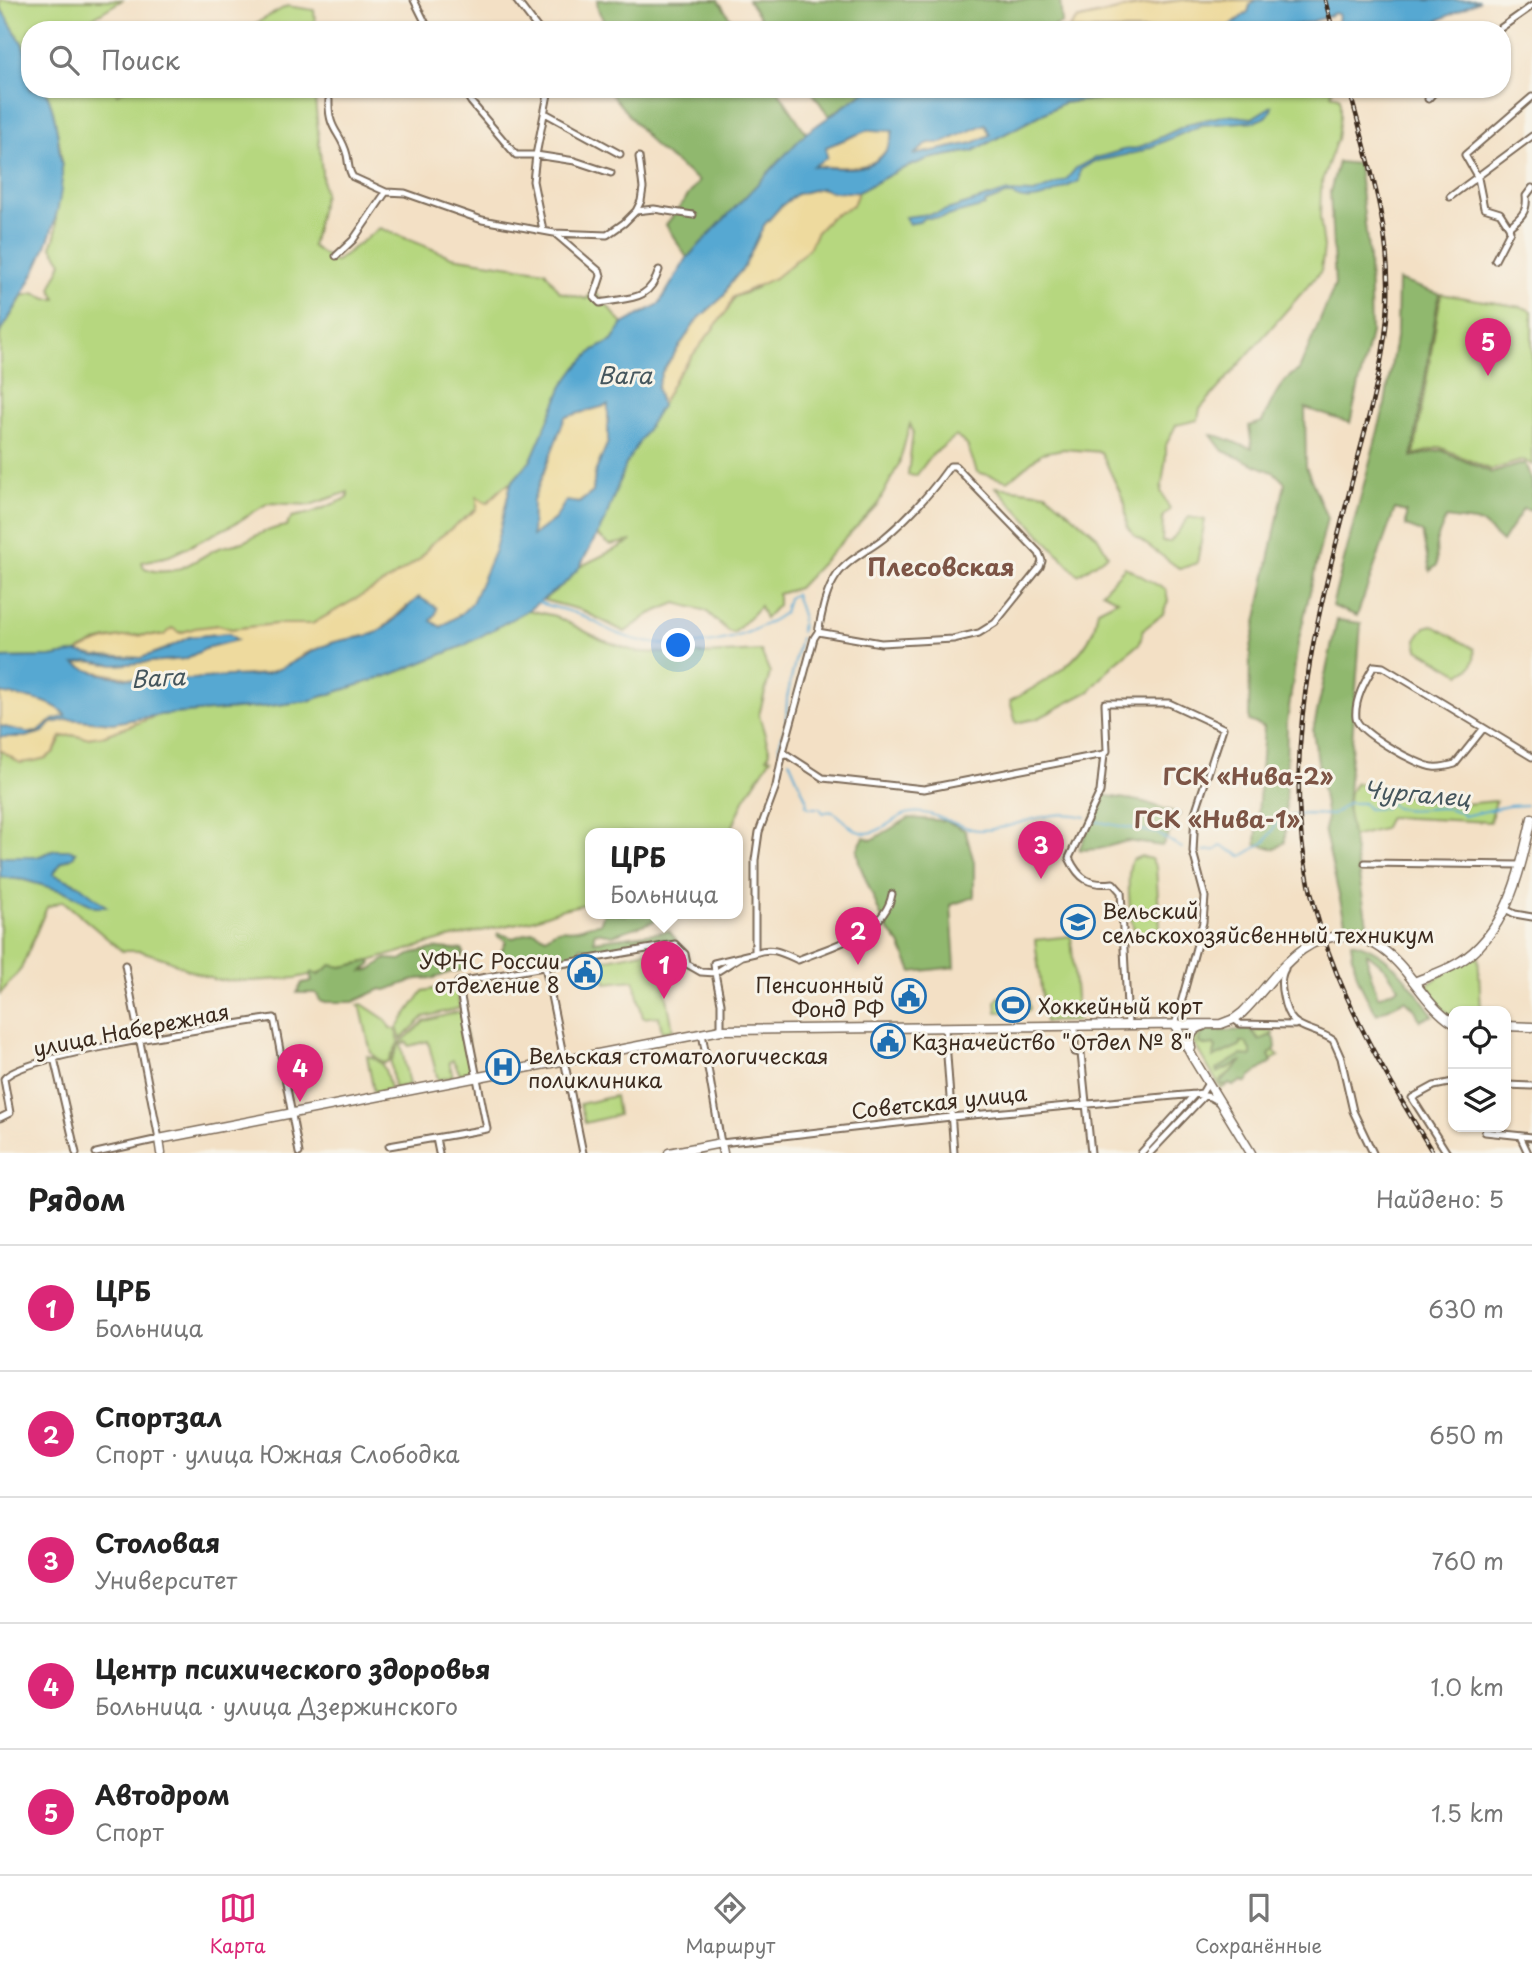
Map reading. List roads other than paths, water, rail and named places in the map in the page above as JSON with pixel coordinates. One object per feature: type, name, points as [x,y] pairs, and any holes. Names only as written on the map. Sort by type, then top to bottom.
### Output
[{"type":"main road","points":[[1414,982],[1459,962],[1475,951],[1490,933],[1504,909],[1521,865],[1532,818]]},
{"type":"main road","points":[[1193,1058],[1189,1042],[1199,1027],[1234,1019],[1304,948],[1331,937],[1362,938],[1376,944],[1399,964],[1438,1011],[1448,1019]]},
{"type":"main road","points":[[1399,964],[1421,975],[1437,972]]},
{"type":"main road","points":[[1423,993],[1421,984],[1427,977]]},
{"type":"main road","points":[[1175,1025],[1251,1153]]},
{"type":"main road","points":[[1182,1037],[1181,1032],[1186,1025]]},
{"type":"main road","points":[[161,1153],[159,1139],[721,1030],[1208,1025]]},
{"type":"main road","points":[[1511,1027],[1532,1027]]},
{"type":"main road","points":[[721,1143],[723,1153]]},
{"type":"main road","name":"Советская улица","points":[[668,1153],[721,1143]]},
{"type":"street","points":[[414,0],[424,21]]},
{"type":"street","points":[[516,0],[532,21]]},
{"type":"street","points":[[1511,21],[1532,6]]},
{"type":"street","points":[[1496,260],[1510,231],[1500,213],[1484,208],[1478,178],[1465,155],[1532,97]]},
{"type":"street","points":[[469,98],[516,155],[575,161],[611,173]]},
{"type":"street","points":[[543,230],[533,181],[548,98]]},
{"type":"street","points":[[329,100],[329,117],[347,154],[350,174],[386,192],[405,193],[482,220],[554,233],[607,236],[636,211],[641,201],[643,188],[639,157]]},
{"type":"street","points":[[545,113],[620,153]]},
{"type":"street","points":[[1450,197],[1532,136]]},
{"type":"street","points":[[1509,228],[1524,215],[1526,196],[1532,188]]},
{"type":"street","points":[[336,256],[353,240],[386,192]]},
{"type":"street","points":[[636,211],[654,209],[693,215]]},
{"type":"street","points":[[554,233],[600,272],[594,297],[600,303],[640,296],[655,284],[659,271]]},
{"type":"street","points":[[755,953],[755,860],[760,832],[776,786],[783,751],[827,594],[838,573],[911,514],[950,466],[954,466],[1039,553],[1042,561],[995,623],[979,633],[953,639],[881,643],[818,632]]},
{"type":"street","points":[[1483,729],[1455,764],[1433,767],[1423,765],[1359,726],[1356,719],[1358,701],[1374,666],[1383,667],[1532,758]]},
{"type":"street","points":[[1128,1026],[1121,892],[1113,883],[1097,885],[1077,874],[1069,858],[1100,792],[1104,754],[1107,751],[1105,703],[1169,703],[1223,728],[1195,813],[1193,852],[1205,897],[1203,922],[1175,1025]]},
{"type":"street","points":[[783,751],[823,778],[924,789],[1104,754]]},
{"type":"street","points":[[1366,863],[1521,865]]},
{"type":"street","points":[[389,1146],[488,1129],[458,982],[675,944],[685,954],[687,964],[701,972],[715,973],[739,957],[763,949],[779,951],[798,960],[869,929],[889,908],[892,894]]},
{"type":"street","points":[[1504,909],[1532,917]]},
{"type":"street","points":[[1290,960],[1282,973],[1282,992],[1287,1014],[1298,1026],[1326,1036],[1337,1046],[1353,1111],[1373,1153]]},
{"type":"street","points":[[96,1153],[159,1139],[125,965]]},
{"type":"street","points":[[545,966],[583,1153]]},
{"type":"street","points":[[715,973],[721,1003],[721,1030]]},
{"type":"street","name":"улица Набережная","points":[[0,1118],[10,1113],[4,1079],[7,1074],[54,1058],[141,1039],[274,1018],[292,1113]]},
{"type":"street","points":[[1234,1019],[1240,1024],[1298,1026]]},
{"type":"street","points":[[1075,1027],[1075,1052],[1081,1053],[1084,1065],[1091,1153]]},
{"type":"street","points":[[945,1028],[954,1153]]},
{"type":"street","points":[[702,1033],[721,1143]]},
{"type":"street","points":[[54,1058],[76,1153]]},
{"type":"street","points":[[1141,1153],[1195,1094],[1202,1093],[1208,1083]]},
{"type":"street","points":[[1447,1153],[1412,1097],[1434,1086],[1448,1083]]},
{"type":"street","points":[[1511,1085],[1532,1086]]},
{"type":"street","name":"Советская улица","points":[[721,1143],[951,1117],[1195,1094],[1219,1102]]},
{"type":"street","points":[[1150,1153],[1204,1096]]},
{"type":"street","points":[[292,1113],[299,1153]]},
{"type":"street","points":[[1485,1132],[1532,1137]]},
{"type":"street","points":[[1520,1136],[1528,1153]]},
{"type":"street","points":[[436,1138],[439,1153]]},
{"type":"water","points":[[1256,0],[1480,0],[1437,21],[1338,21],[1339,15],[1335,13],[1312,21],[1236,21],[1248,12],[1251,3]]},
{"type":"water","points":[[0,7],[21,41],[21,98],[49,98],[56,124],[62,173],[56,215],[42,257],[0,333]]},
{"type":"water","name":"Вага","points":[[856,98],[1101,98],[1063,103],[973,151],[928,159],[897,171],[858,192],[833,192],[821,188],[797,194],[781,206],[764,225],[744,267],[729,285],[724,296],[697,320],[662,372],[657,388],[661,406],[626,464],[605,520],[579,568],[565,583],[528,610],[463,646],[393,674],[308,701],[159,715],[113,723],[69,719],[52,723],[43,732],[25,737],[0,737],[0,726],[30,733],[38,732],[53,720],[66,716],[61,710],[45,702],[0,693],[0,658],[51,657],[77,652],[95,656],[141,658],[189,637],[228,633],[237,640],[209,647],[185,659],[115,665],[88,661],[75,664],[109,676],[129,679],[170,680],[255,675],[282,668],[332,643],[378,632],[419,597],[437,608],[431,621],[441,627],[462,613],[472,603],[495,550],[511,483],[531,460],[563,386],[594,350],[612,341],[623,324],[659,304],[687,258],[806,133]],"holes":[[[985,124],[990,135],[973,143],[913,155],[929,143],[942,143]],[[868,130],[893,131],[889,145],[874,162],[852,168],[813,166],[827,158],[826,147]],[[608,405],[608,442],[595,473],[593,492],[579,503],[566,501],[555,519],[532,536],[533,500],[565,417]]]},
{"type":"water","points":[[1272,106],[1269,114],[1256,121],[1202,125],[1139,152],[1093,162],[1080,170],[1079,181],[1046,196],[1029,199],[1005,195],[985,203],[985,206],[940,218],[924,218],[909,224],[905,217],[937,213],[1005,192],[1034,193],[1066,180],[1076,168],[1093,159],[1138,148],[1191,123],[1226,115],[1252,118]]},
{"type":"water","points":[[55,850],[76,852],[73,857],[62,862],[53,874],[79,885],[107,907],[95,907],[66,892],[24,880],[0,877],[0,857],[37,857]]},
{"type":"waterway","name":"Чургалец","points":[[538,602],[575,613],[613,632],[639,640],[682,645],[747,633],[784,613],[788,598],[795,594],[802,615],[801,632]]},
{"type":"waterway","name":"Чургалец","points":[[780,752],[779,746],[786,724],[787,698],[800,638]]},
{"type":"waterway","name":"Чургалец","points":[[789,760],[807,801],[806,805],[820,808],[823,813],[835,813],[850,827],[864,833],[873,832],[915,812],[979,830],[1058,814],[1086,817]]},
{"type":"waterway","name":"Чургалец","points":[[1203,851],[1216,850],[1221,846],[1242,856],[1265,842],[1281,817],[1333,815],[1348,803],[1363,803],[1368,809],[1384,808],[1389,803],[1407,810],[1447,808],[1464,816],[1508,806],[1526,805]]},
{"type":"waterway","name":"Чургалец","points":[[1094,821],[1156,833],[1182,848]]},
{"type":"railway","points":[[1325,0],[1331,21]]},
{"type":"railway","points":[[1351,98],[1382,221],[1388,302],[1378,379],[1325,590],[1307,682],[1301,728],[1300,821],[1306,867],[1329,954],[1365,1035],[1433,1153]]},
{"type":"place","name":"Автодром","points":[[1488,376]]},
{"type":"place","name":"Столовая","points":[[1041,879]]},
{"type":"place","name":"Вельский сельскохозяйсвенный техникум","points":[[1078,922]]},
{"type":"place","name":"Спортзал","points":[[858,965]]},
{"type":"place","name":"УФНС России отделение 8","points":[[585,972]]},
{"type":"place","name":"Пенсионный Фонд РФ","points":[[909,996]]},
{"type":"place","name":"ЦРБ","points":[[664,999]]},
{"type":"place","name":"Хоккейный корт","points":[[1013,1005]]},
{"type":"place","name":"Казначейство \"Отдел № 8\"","points":[[888,1041]]},
{"type":"place","name":"Вельская стоматологическая поликлиника","points":[[503,1067]]},
{"type":"place","name":"Центр психического здоровья","points":[[300,1102]]},
{"type":"district","name":"Плесовская","points":[[941,566]]},
{"type":"district","name":"ГСК «Нива-2»","points":[[1248,775]]},
{"type":"district","name":"ГСК «Нива-1»","points":[[1217,818]]}]
